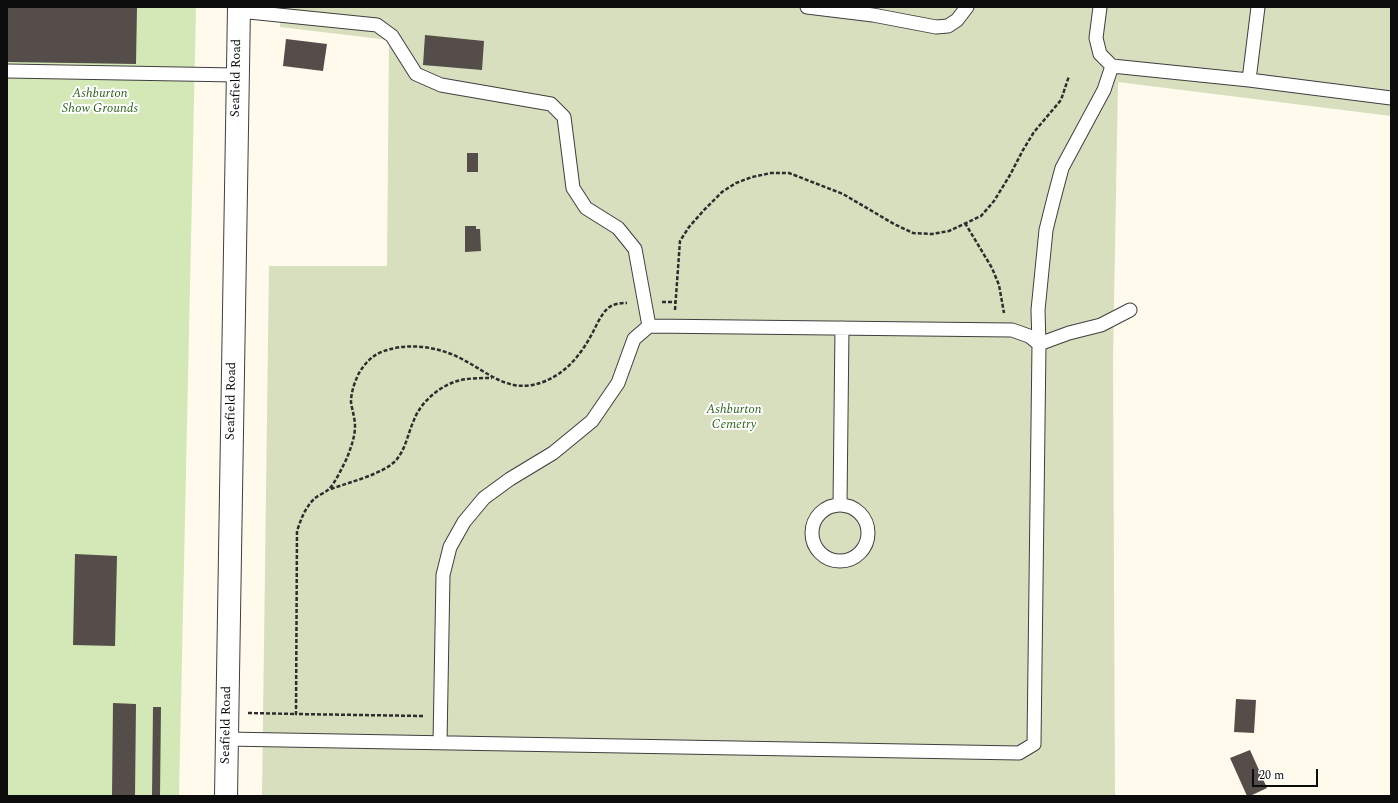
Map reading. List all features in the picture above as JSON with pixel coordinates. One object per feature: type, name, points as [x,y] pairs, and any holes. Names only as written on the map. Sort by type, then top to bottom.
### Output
[{"type":"street","name":"Seafield Road","points":[[226,796],[239,9]]},
{"type":"lane","points":[[807,7],[873,15],[936,27],[948,26],[957,20],[967,7]]},
{"type":"lane","points":[[1100,7],[1096,38],[1100,54],[1112,66],[1249,80],[1391,98]]},
{"type":"lane","points":[[1249,80],[1258,7]]},
{"type":"lane","points":[[239,9],[377,25],[392,36],[416,74],[441,85],[551,104],[564,117],[573,188],[586,208],[618,228],[635,249],[643,272],[645,302],[649,326]]},
{"type":"lane","points":[[226,739],[1019,753],[1034,744],[1038,303],[1046,230],[1062,168],[1104,90],[1112,66]]},
{"type":"lane","points":[[7,71],[237,75]]},
{"type":"lane","points":[[1038,344],[1069,333],[1101,325],[1130,310]]},
{"type":"lane","points":[[440,743],[443,575],[450,547],[464,522],[484,498],[510,479],[553,453],[592,421],[618,383],[634,339],[649,326],[1012,330],[1029,336],[1038,344]]},
{"type":"lane","points":[[840,505],[842,328]]},
{"type":"lane","points":[[840,505],[849,506],[864,518],[868,526],[868,536],[866,545],[860,553],[852,558],[834,560],[825,556],[818,550],[812,534],[813,525],[820,514],[831,506],[840,505]]},
{"type":"path","points":[[674,326],[680,241],[689,227],[722,192],[736,183],[752,177],[772,173],[789,173],[843,194],[894,224],[914,233],[932,234],[949,231],[981,216],[994,201],[1034,132],[1061,100],[1069,76]]},
{"type":"path","points":[[965,224],[992,268],[999,285],[1005,330]]},
{"type":"path","points":[[330,489],[346,460],[352,444],[355,425],[351,400],[354,385],[360,372],[374,354],[385,350],[398,348],[430,348],[446,352],[461,359],[492,378],[515,385],[535,385],[556,376],[576,359],[608,308],[620,302],[675,302]]},
{"type":"path","points":[[296,714],[297,531],[303,514],[314,499],[330,489],[382,470],[397,459],[405,446],[414,418],[420,407],[431,396],[444,387],[460,380],[492,378]]},
{"type":"path","points":[[227,712],[441,716]]},
{"type":"green space","name":"Ashburton Show Grounds","points":[[7,7],[196,7],[179,796],[7,796]]},
{"type":"green space","name":"Ashburton Cemetry","points":[[281,7],[1391,7],[1391,116],[1118,82],[1113,359],[1115,796],[262,796],[269,266],[387,266],[389,40],[280,27]]},
{"type":"building","points":[[8,7],[137,7],[136,64],[7,62]]},
{"type":"building","points":[[425,35],[484,41],[482,70],[423,65]]},
{"type":"building","points":[[286,39],[327,44],[323,71],[283,66]]},
{"type":"building","points":[[467,153],[478,153],[478,172],[467,172]]},
{"type":"building","points":[[465,226],[476,226],[476,229],[480,229],[481,251],[465,252]]},
{"type":"building","points":[[75,554],[117,556],[115,646],[73,645]]},
{"type":"building","points":[[1236,699],[1256,700],[1254,733],[1234,732]]},
{"type":"building","points":[[113,703],[136,704],[135,796],[112,796]]},
{"type":"building","points":[[153,707],[161,707],[160,796],[152,796]]},
{"type":"building","points":[[1250,750],[1267,788],[1247,796],[1230,758]]}]
